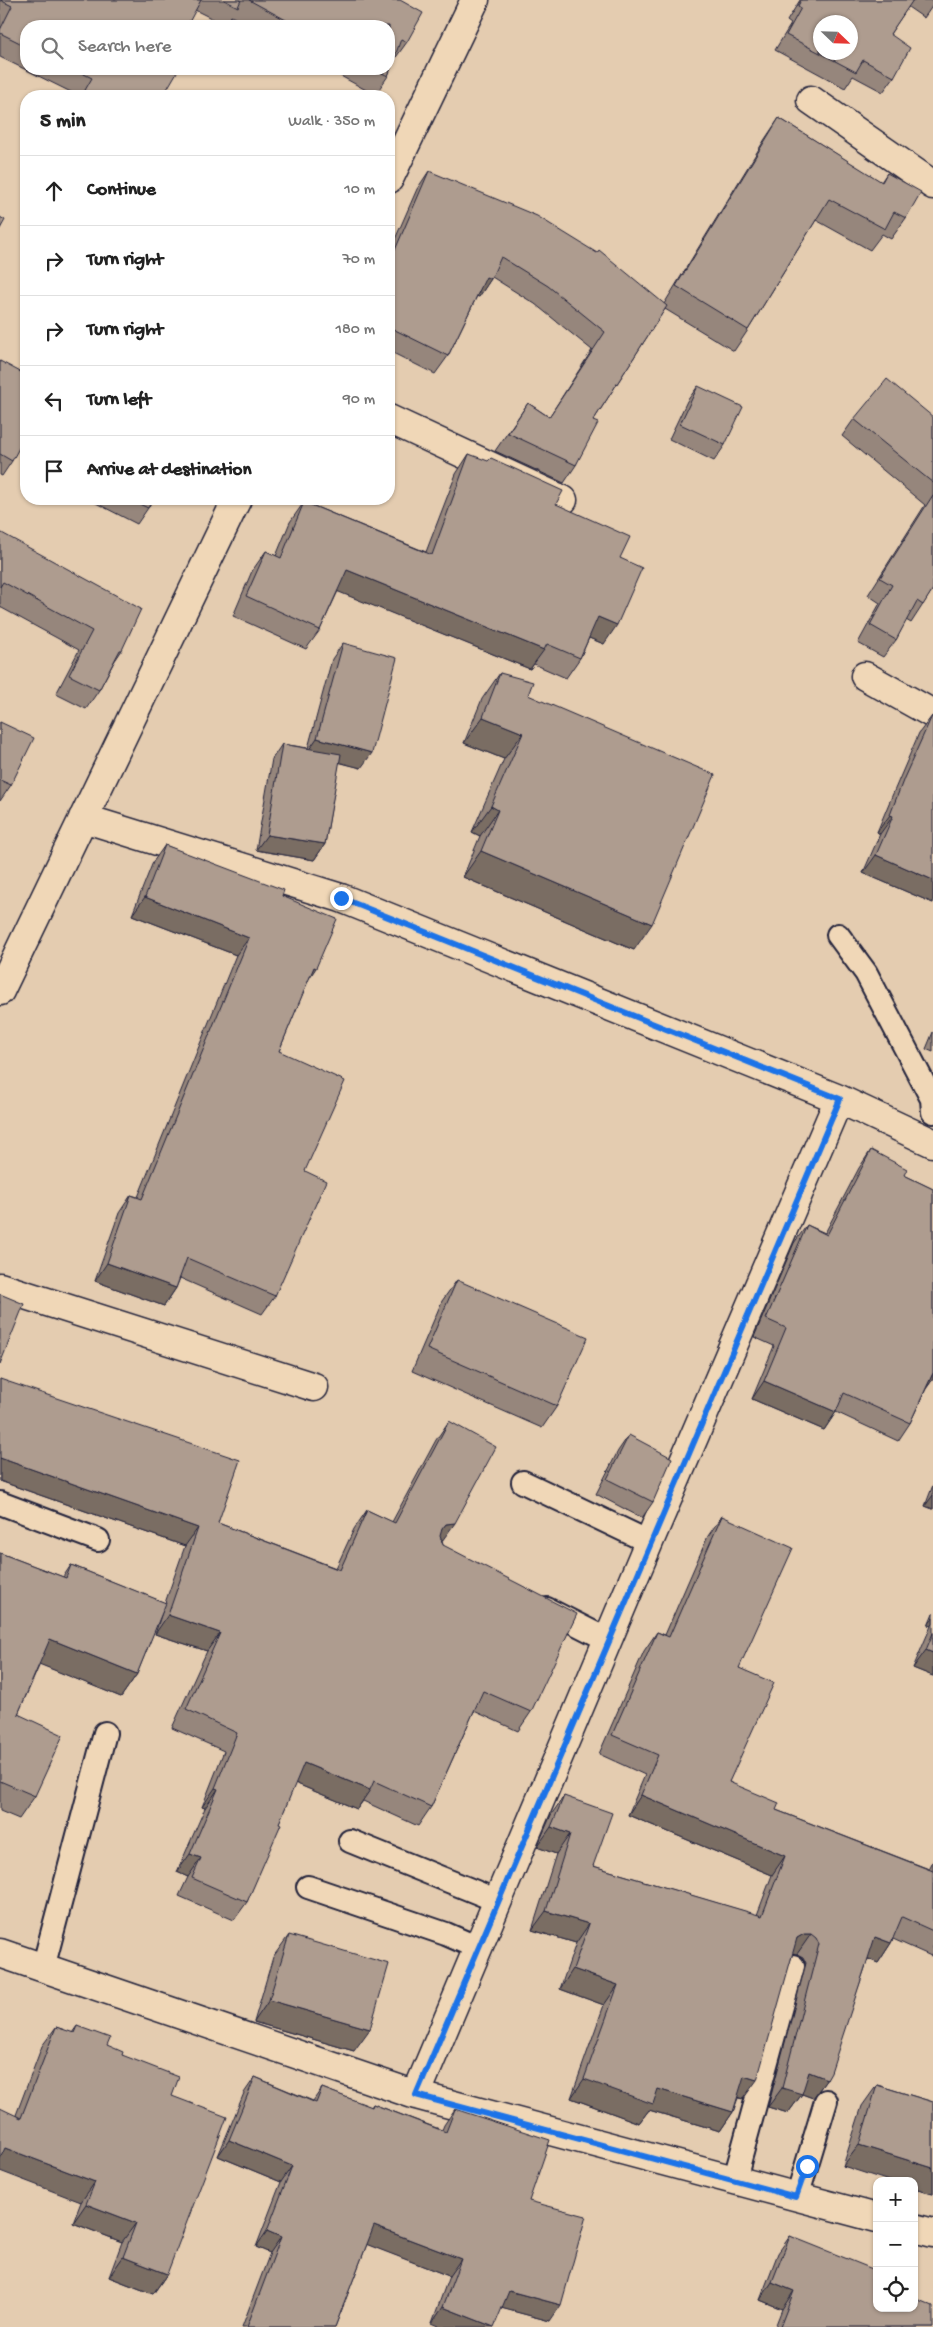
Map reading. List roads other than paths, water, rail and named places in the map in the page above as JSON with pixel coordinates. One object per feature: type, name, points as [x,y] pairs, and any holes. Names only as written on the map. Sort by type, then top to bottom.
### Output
[{"type":"street","points":[[395,166],[475,0]]},
{"type":"street","points":[[811,100],[933,185]]},
{"type":"street","points":[[395,422],[563,500]]},
{"type":"street","points":[[0,991],[234,505]]},
{"type":"street","points":[[865,676],[933,714]]},
{"type":"street","points":[[83,818],[341,898],[840,1099],[933,1143]]},
{"type":"street","points":[[416,2095],[608,1640],[840,1099]]},
{"type":"street","points":[[0,1287],[314,1387]]},
{"type":"street","points":[[0,1953],[416,2095],[873,2217]]},
{"type":"street","points":[[918,2229],[933,2233]]},
{"type":"lane","points":[[838,935],[866,974],[932,1099],[933,1112]]},
{"type":"lane","points":[[524,1482],[650,1542]]},
{"type":"lane","points":[[0,1503],[98,1540]]},
{"type":"lane","points":[[527,1599],[608,1640]]},
{"type":"lane","points":[[43,1968],[105,1733]]},
{"type":"lane","points":[[350,1841],[498,1901]]},
{"type":"lane","points":[[308,1887],[446,1934],[478,1948]]},
{"type":"lane","points":[[740,2182],[738,2166],[793,1966]]},
{"type":"lane","points":[[796,2197],[826,2100]]}]
